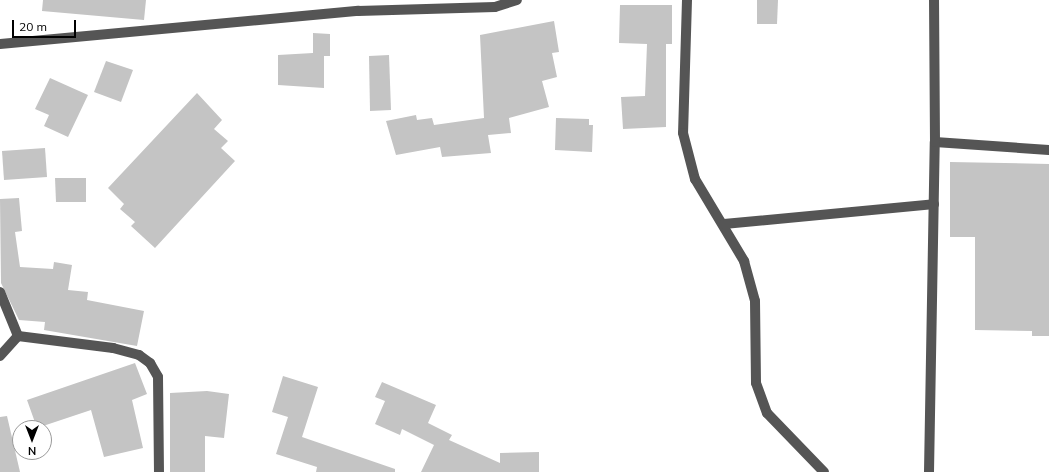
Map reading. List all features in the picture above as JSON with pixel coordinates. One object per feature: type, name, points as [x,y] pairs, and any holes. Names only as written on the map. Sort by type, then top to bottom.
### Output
[{"type":"street","points":[[0,44],[358,11],[495,7],[516,0]]},
{"type":"street","points":[[687,0],[683,133],[695,179],[724,224],[744,261],[755,301],[756,383],[767,414],[824,472]]},
{"type":"street","points":[[929,472],[935,142],[934,0]]},
{"type":"street","points":[[935,142],[1049,150]]},
{"type":"street","points":[[724,224],[934,204]]},
{"type":"street","points":[[0,292],[18,336]]},
{"type":"street","points":[[0,356],[18,336]]},
{"type":"street","points":[[18,336],[112,348],[139,355],[150,363],[158,377],[159,472]]},
{"type":"building","points":[[43,0],[146,0],[144,20],[42,11]]},
{"type":"building","points":[[757,0],[778,0],[777,24],[757,24]]},
{"type":"building","points":[[620,5],[672,5],[672,44],[666,44],[666,127],[623,129],[621,97],[645,96],[647,44],[619,43]]},
{"type":"building","points":[[554,21],[559,52],[552,53],[557,77],[542,81],[549,107],[509,118],[511,133],[488,135],[491,153],[442,157],[440,147],[396,155],[386,121],[416,115],[417,120],[432,118],[434,125],[484,118],[480,35]]},
{"type":"building","points":[[313,33],[330,34],[330,56],[324,56],[324,88],[278,85],[278,55],[313,53]]},
{"type":"building","points":[[389,55],[391,110],[370,111],[369,56]]},
{"type":"building","points":[[106,61],[133,70],[121,102],[94,92]]},
{"type":"building","points":[[50,78],[88,95],[68,137],[44,126],[49,115],[35,109]]},
{"type":"building","points":[[197,93],[222,120],[214,129],[228,141],[221,148],[235,161],[155,248],[131,226],[135,222],[120,209],[124,204],[108,188]]},
{"type":"building","points":[[556,118],[589,119],[589,125],[593,125],[592,152],[555,150]]},
{"type":"building","points":[[45,148],[47,177],[4,180],[2,151]]},
{"type":"building","points":[[950,162],[1049,164],[1049,336],[1032,336],[1032,331],[975,330],[975,237],[950,237]]},
{"type":"building","points":[[55,178],[86,178],[86,202],[56,202]]},
{"type":"building","points":[[19,198],[22,231],[15,232],[20,267],[53,269],[54,262],[72,265],[68,290],[88,292],[87,300],[144,311],[137,346],[44,330],[45,322],[19,320],[1,283],[0,199]]},
{"type":"building","points":[[135,363],[147,394],[132,400],[143,448],[104,457],[91,410],[52,423],[52,420],[34,420],[27,400]]},
{"type":"building","points":[[283,376],[318,387],[302,437],[395,469],[395,472],[316,472],[317,467],[276,454],[288,417],[272,412]]},
{"type":"building","points":[[382,382],[436,405],[428,423],[452,435],[449,440],[500,463],[500,453],[539,452],[539,472],[421,472],[434,445],[402,429],[400,435],[375,424],[385,401],[375,397]]},
{"type":"building","points":[[207,391],[229,394],[224,438],[205,436],[205,472],[170,472],[170,393]]},
{"type":"building","points":[[7,416],[12,438],[12,460],[17,460],[20,472],[0,472],[0,417]]}]
